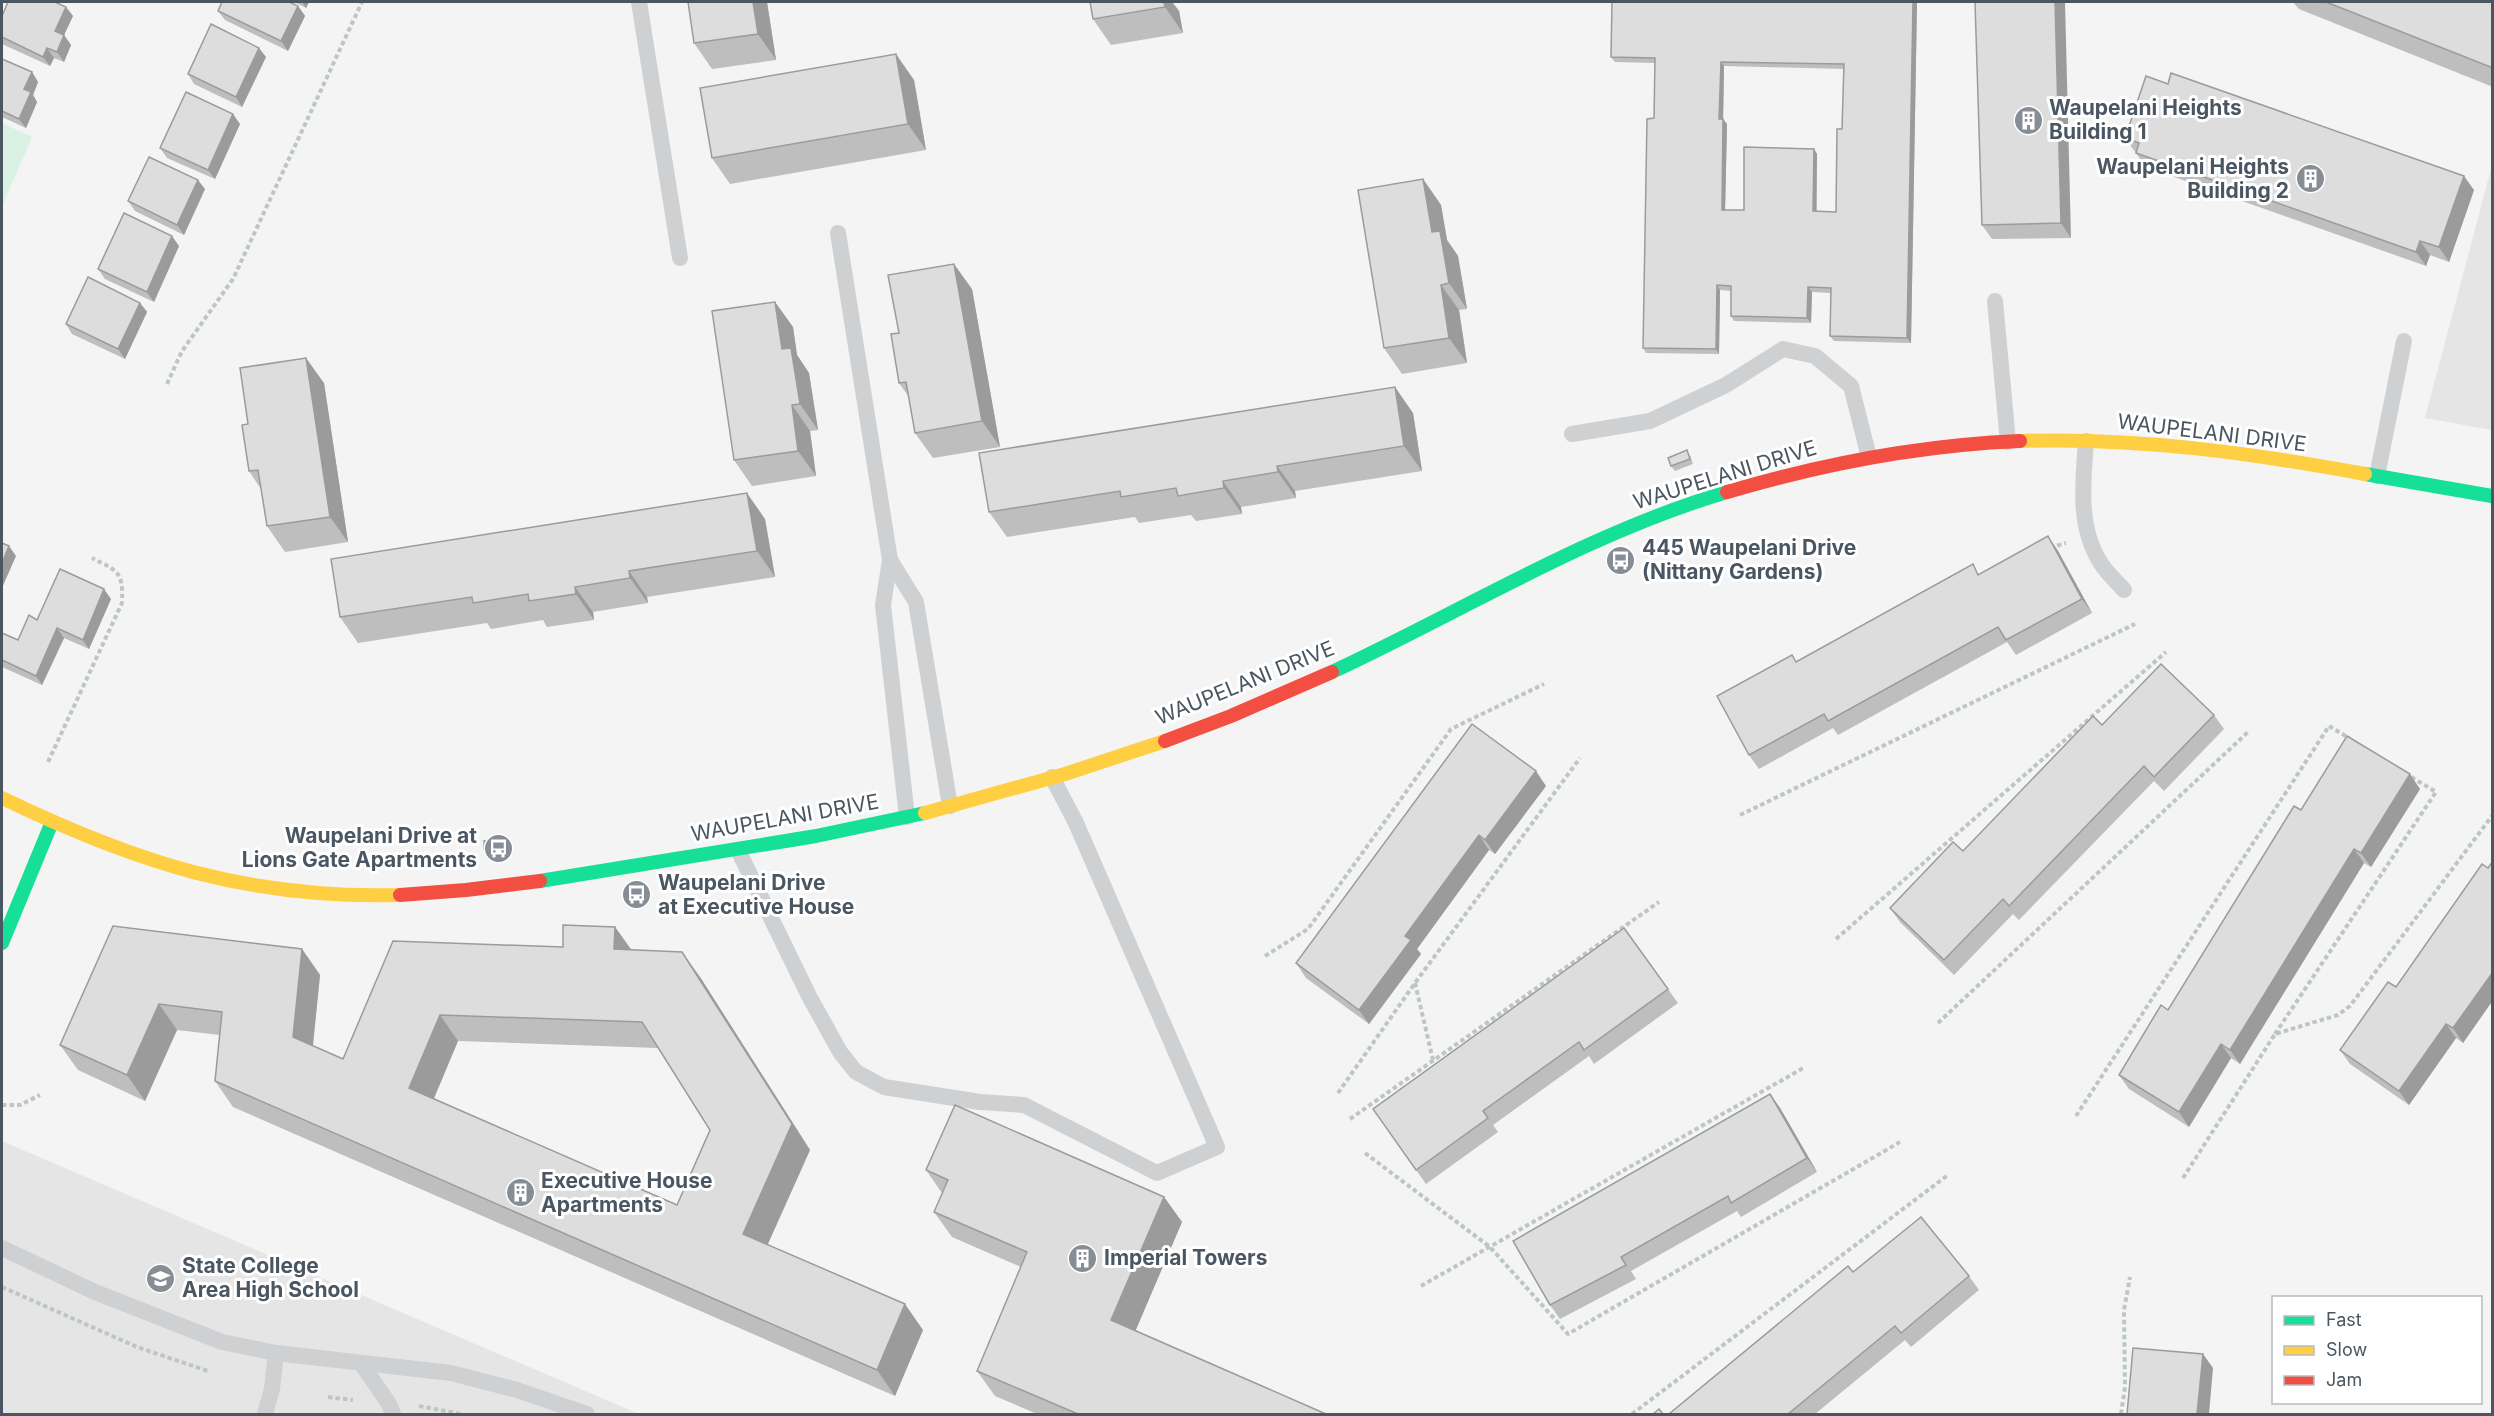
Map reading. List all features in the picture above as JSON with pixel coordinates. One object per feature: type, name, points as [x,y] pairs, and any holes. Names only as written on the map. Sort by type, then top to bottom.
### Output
[{"type":"street","name":"WAUPELANI DRIVE","points":[[2,798],[52,822],[142,859],[208,877],[274,890],[403,896],[475,891],[738,850],[907,817],[1052,777],[1183,734],[1291,690],[1632,525],[1742,487],[1869,457],[2008,442],[2086,441],[2190,447],[2493,496]]},
{"type":"street","points":[[2,943],[52,822]]},
{"type":"lane","points":[[639,2],[680,258]]},
{"type":"lane","points":[[838,232],[890,560],[883,605],[907,817]]},
{"type":"lane","points":[[1995,301],[2008,442]]},
{"type":"lane","points":[[2377,476],[2404,341]]},
{"type":"lane","points":[[1572,434],[1650,421],[1726,385],[1783,350],[1815,356],[1851,386],[1869,457]]},
{"type":"lane","points":[[2086,441],[2082,500],[2088,535],[2102,565],[2124,590]]},
{"type":"lane","points":[[890,560],[910,590],[921,626],[950,806]]},
{"type":"lane","points":[[738,850],[809,996],[840,1052],[856,1072],[884,1088],[980,1102],[1024,1105],[1157,1173],[1217,1147],[1076,823],[1052,777]]},
{"type":"lane","points":[[2,1248],[95,1292],[212,1337],[276,1353],[452,1373],[517,1390],[587,1414]]},
{"type":"lane","points":[[264,1414],[272,1389],[276,1353]]},
{"type":"lane","points":[[361,1363],[389,1404],[393,1414]]},
{"type":"path","points":[[167,384],[182,351],[233,279],[362,2]]},
{"type":"path","points":[[2046,550],[2088,535]]},
{"type":"path","points":[[48,762],[122,603],[122,582],[117,571],[92,558]]},
{"type":"path","points":[[1740,815],[2135,624]]},
{"type":"path","points":[[1836,939],[2166,652]]},
{"type":"path","points":[[1265,956],[1308,929],[1451,729],[1544,684]]},
{"type":"path","points":[[2076,1116],[2329,726],[2358,744]]},
{"type":"path","points":[[1938,1023],[2248,732]]},
{"type":"path","points":[[1338,1093],[1580,758]]},
{"type":"path","points":[[2183,1178],[2275,1034],[2436,792],[2407,774]]},
{"type":"path","points":[[2275,1034],[2338,1015],[2350,1006],[2493,816]]},
{"type":"path","points":[[1350,1119],[1659,902]]},
{"type":"path","points":[[1416,983],[1433,1060]]},
{"type":"path","points":[[1421,1286],[1805,1067]]},
{"type":"path","points":[[2,1105],[20,1105],[40,1095]]},
{"type":"path","points":[[1365,1153],[1490,1247],[1568,1334],[1900,1142]]},
{"type":"path","points":[[1632,1414],[1948,1175]]},
{"type":"path","points":[[2121,1414],[2125,1387],[2124,1310],[2130,1277]]},
{"type":"path","points":[[2,1287],[136,1347],[208,1371]]},
{"type":"path","points":[[328,1397],[354,1400]]},
{"type":"path","points":[[420,1406],[461,1414]]},
{"type":"shaded area","points":[[2492,165],[2492,430],[2425,418]]},
{"type":"shaded area","name":"State College Area High School","points":[[2,1141],[639,1414],[2,1414]]},
{"type":"green space","points":[[2,123],[32,137],[2,206]]},
{"type":"building","points":[[8,2],[55,2],[66,7],[55,31],[64,35],[57,52],[47,48],[43,57],[2,37],[2,16]]},
{"type":"building","points":[[222,2],[289,2],[298,6],[281,41],[218,11]]},
{"type":"building","points":[[688,2],[753,2],[758,34],[694,43]]},
{"type":"building","points":[[1090,2],[1164,2],[1165,7],[1093,19]]},
{"type":"building","points":[[1612,2],[1913,2],[1907,338],[1830,336],[1831,288],[1808,287],[1807,318],[1731,316],[1731,286],[1717,285],[1716,349],[1643,348],[1647,119],[1654,118],[1655,58],[1611,57]],"holes":[[[1721,62],[1844,64],[1842,129],[1837,129],[1836,212],[1813,211],[1814,149],[1744,147],[1744,210],[1722,210],[1723,119],[1719,119]]]},
{"type":"building","name":"Waupelani Heights Building 1","points":[[1975,2],[2055,2],[2061,223],[1982,225]]},
{"type":"building","points":[[2326,2],[2493,2],[2493,68]]},
{"type":"building","points":[[211,24],[259,48],[236,97],[188,74]]},
{"type":"building","points":[[896,54],[908,124],[712,158],[700,88]]},
{"type":"building","points":[[2,59],[32,72],[24,89],[31,92],[19,119],[2,111]]},
{"type":"building","name":"Waupelani Heights Building 2","points":[[2171,73],[2464,176],[2439,247],[2420,241],[2416,252],[2136,153],[2139,143],[2125,138],[2146,76],[2168,84]]},
{"type":"building","points":[[186,92],[233,114],[208,170],[160,148]]},
{"type":"building","points":[[149,157],[198,180],[177,225],[128,201]]},
{"type":"building","points":[[1423,179],[1432,232],[1440,231],[1449,283],[1441,285],[1449,338],[1384,348],[1358,190]]},
{"type":"building","points":[[124,213],[172,236],[147,292],[98,269]]},
{"type":"building","points":[[954,264],[982,421],[915,433],[906,382],[899,383],[891,334],[899,333],[888,275]]},
{"type":"building","points":[[88,277],[140,303],[118,349],[66,324]]},
{"type":"building","points":[[775,302],[782,349],[791,348],[800,404],[792,405],[798,451],[734,460],[712,311]]},
{"type":"building","points":[[306,358],[330,517],[267,526],[258,470],[249,471],[242,425],[248,424],[240,368]]},
{"type":"building","points":[[1395,387],[1404,446],[1277,466],[1278,472],[1223,481],[1224,488],[1178,496],[1176,488],[1121,497],[1120,491],[989,512],[979,453]]},
{"type":"building","points":[[1687,450],[1690,459],[1671,466],[1668,458]]},
{"type":"building","points":[[747,493],[757,551],[629,571],[630,578],[575,587],[576,594],[529,601],[528,594],[473,603],[472,597],[340,617],[331,559]]},
{"type":"building","points":[[2048,536],[2082,599],[2006,640],[1998,627],[1828,721],[1824,714],[1749,755],[1717,696],[1792,655],[1796,662],[1973,564],[1978,575]]},
{"type":"building","points":[[2,543],[9,546],[2,563]]},
{"type":"building","points":[[60,569],[104,589],[83,640],[57,628],[36,676],[2,660],[2,633],[18,640],[29,615],[37,620]]},
{"type":"building","points":[[2161,664],[2214,715],[2154,777],[2144,766],[2009,906],[2003,899],[1944,960],[1890,908],[1953,842],[1963,851],[2093,716],[2102,725]]},
{"type":"building","points":[[1472,724],[1536,771],[1485,840],[1479,835],[1405,936],[1411,940],[1359,1010],[1296,963]]},
{"type":"building","points":[[2347,736],[2410,774],[2361,853],[2354,849],[2230,1050],[2221,1044],[2179,1112],[2119,1075],[2161,1005],[2168,1010],[2294,806],[2301,810]]},
{"type":"building","points":[[503,838],[503,846],[484,849],[484,841]]},
{"type":"building","points":[[2493,861],[2493,972],[2453,1028],[2446,1024],[2399,1091],[2340,1050],[2388,982],[2396,987],[2482,864],[2488,868]]},
{"type":"building","name":"Executive House Apartments","points":[[563,925],[615,927],[614,949],[682,952],[792,1124],[743,1234],[905,1304],[877,1370],[215,1081],[222,1012],[159,1004],[127,1075],[60,1045],[113,926],[302,949],[293,1037],[343,1059],[393,941],[563,947]],"holes":[[[440,1015],[642,1022],[710,1130],[677,1205],[409,1088]]]},
{"type":"building","points":[[1624,928],[1668,989],[1584,1050],[1579,1042],[1483,1111],[1488,1118],[1416,1170],[1373,1109]]},
{"type":"building","points":[[1770,1094],[1807,1158],[1731,1203],[1728,1196],[1621,1257],[1626,1265],[1550,1305],[1513,1241]]},
{"type":"building","name":"Imperial Towers","points":[[955,1105],[1164,1197],[1111,1320],[1326,1414],[1078,1414],[977,1371],[1027,1252],[934,1212],[948,1180],[926,1170]]},
{"type":"building","points":[[1921,1217],[1969,1276],[1901,1333],[1895,1326],[1788,1414],[1669,1414],[1848,1266],[1853,1272]]},
{"type":"building","points":[[2133,1348],[2203,1354],[2197,1414],[2127,1414]]},
{"type":"building","points":[[1659,1409],[1663,1414],[1653,1414]]},
{"type":"traffic: fast","points":[[2365,474],[2492,496]]},
{"type":"traffic: fast","points":[[1332,672],[1575,551],[1675,509],[1727,492]]},
{"type":"traffic: fast","points":[[540,881],[816,836],[925,813]]},
{"type":"traffic: fast","points":[[2,943],[52,822]]},
{"type":"traffic: slow","points":[[2020,441],[2063,440],[2193,448],[2279,459],[2365,474]]},
{"type":"traffic: slow","points":[[925,813],[1065,774],[1165,741]]},
{"type":"traffic: slow","points":[[2,798],[100,841],[195,872],[293,891],[345,895],[400,895]]},
{"type":"traffic: jam","points":[[1727,492],[1799,473],[1872,458],[1946,447],[2020,441]]},
{"type":"traffic: jam","points":[[1165,741],[1231,716],[1332,672]]},
{"type":"traffic: jam","points":[[400,895],[540,881]]},
{"type":"place","name":"Waupelani Heights Building 1","points":[[2028,120]]},
{"type":"place","name":"Waupelani Heights Building 2","points":[[2310,179]]},
{"type":"place","name":"445 Waupelani Drive (Nittany Gardens)","points":[[1621,560]]},
{"type":"place","name":"Waupelani Drive at Lions Gate Apartments","points":[[498,848]]},
{"type":"place","name":"Waupelani Drive at Executive House","points":[[637,895]]},
{"type":"place","name":"Executive House Apartments","points":[[520,1193]]},
{"type":"place","name":"Imperial Towers","points":[[1083,1258]]},
{"type":"place","name":"State College Area High School","points":[[161,1278]]}]
